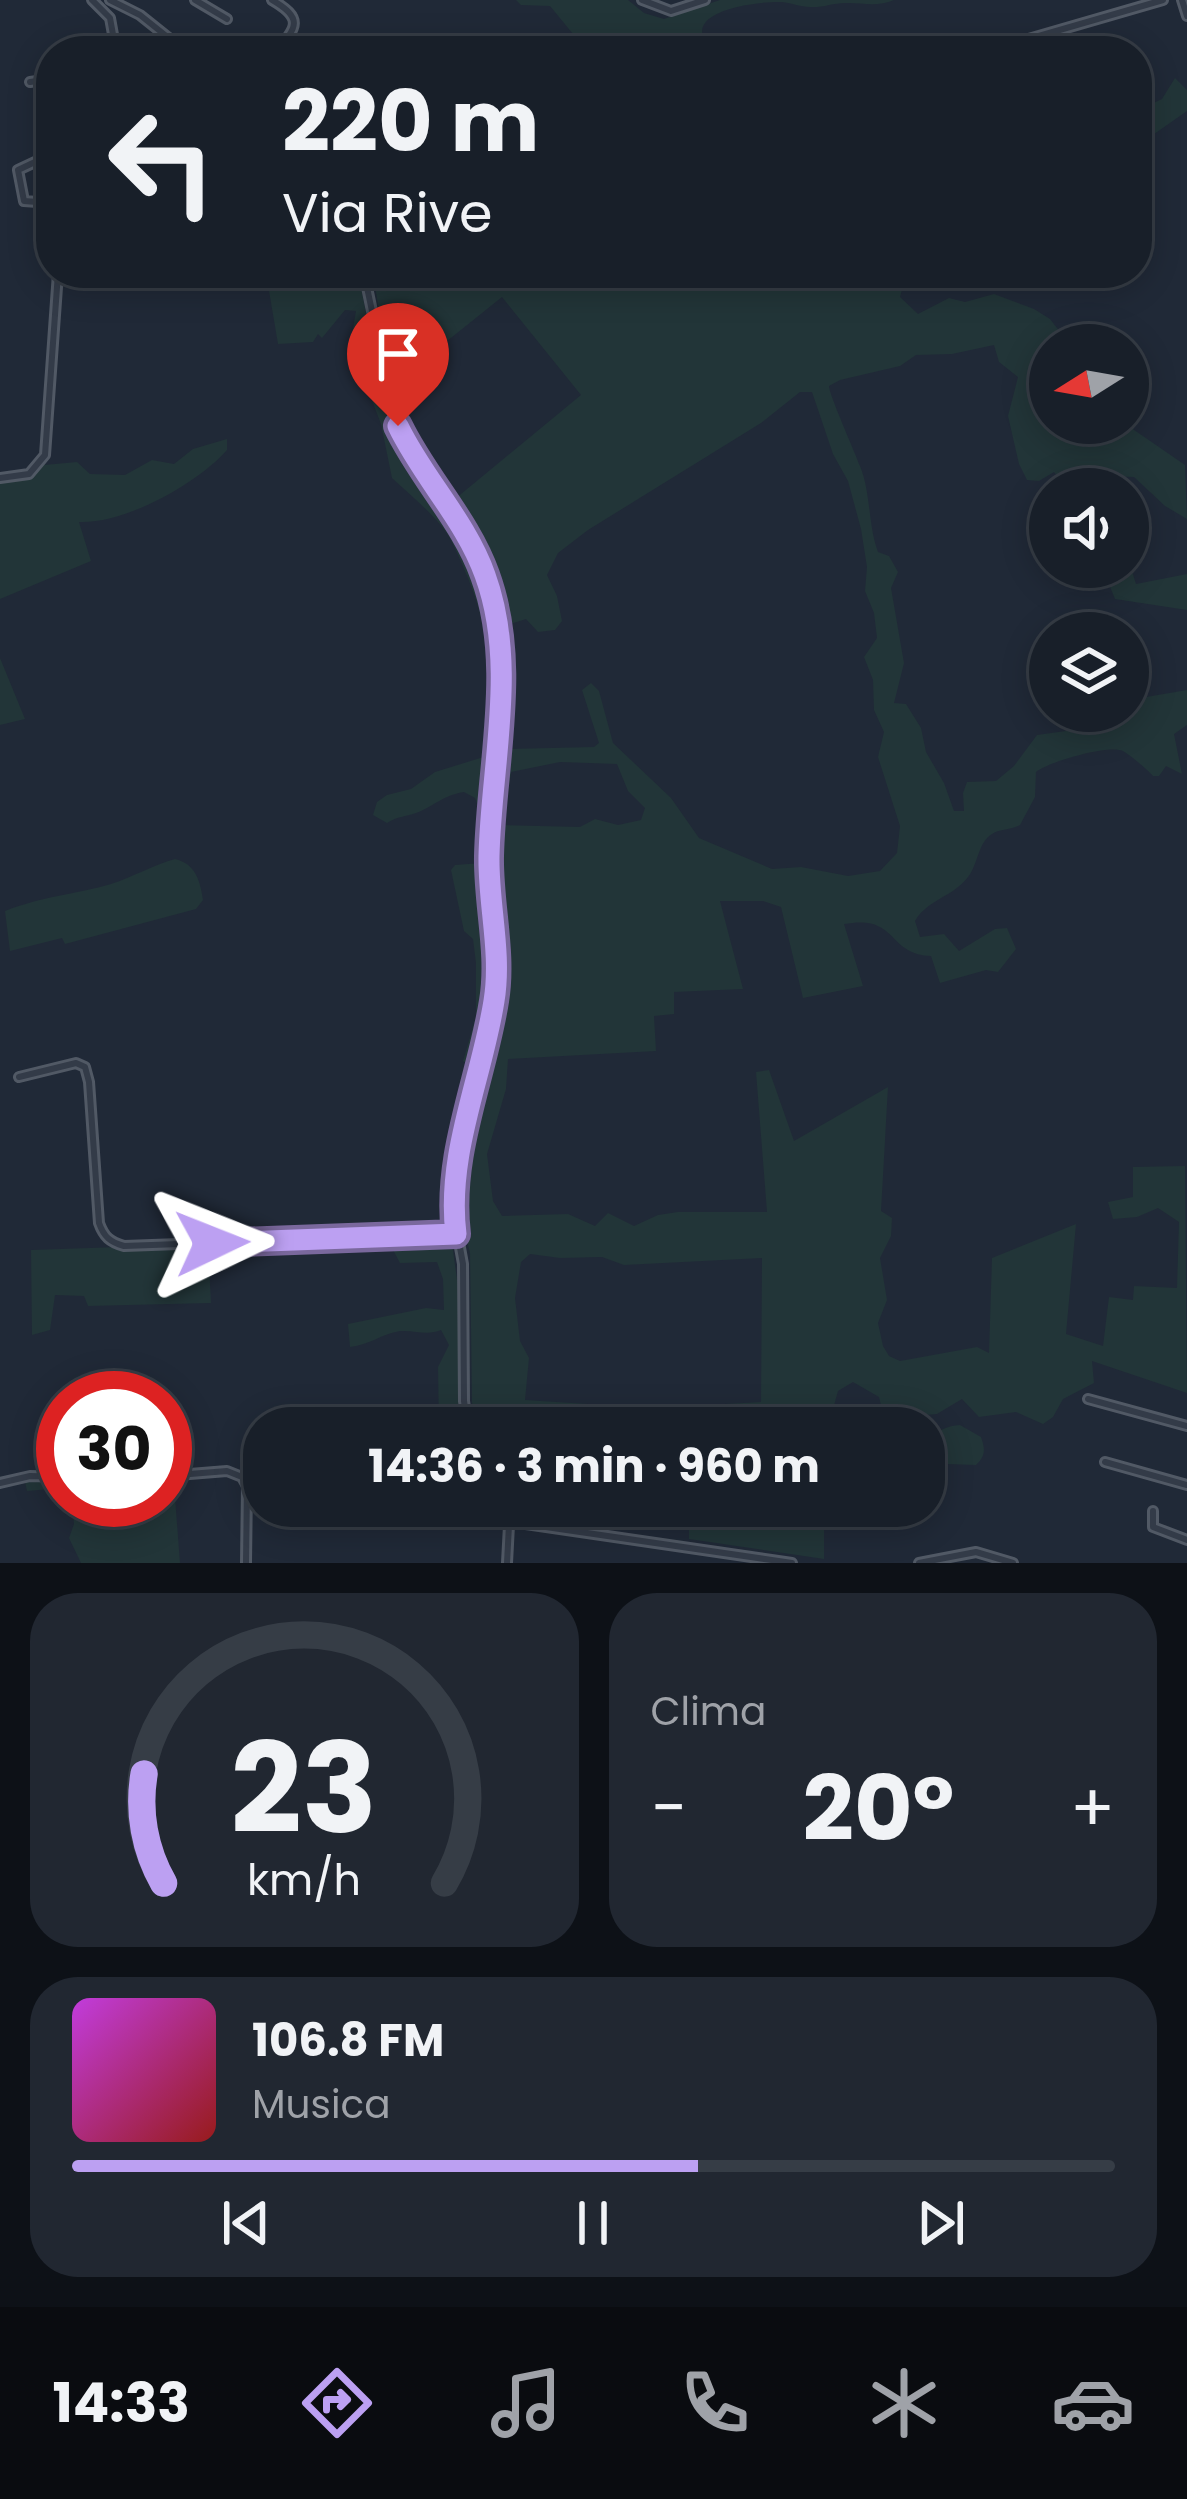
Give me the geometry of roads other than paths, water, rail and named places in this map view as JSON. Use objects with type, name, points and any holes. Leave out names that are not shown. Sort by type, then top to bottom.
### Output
[{"type":"street","points":[[92,0],[110,18],[113,36]]},
{"type":"street","points":[[110,0],[166,36]]},
{"type":"street","points":[[195,0],[227,19]]},
{"type":"street","points":[[272,0],[290,11],[295,22],[290,36]]},
{"type":"street","points":[[642,0],[671,11],[705,0]]},
{"type":"street","points":[[1039,36],[1163,0]]},
{"type":"street","points":[[1182,0],[1187,16]]},
{"type":"street","points":[[30,82],[36,81]]},
{"type":"street","points":[[35,162],[18,170],[24,201],[36,204]]},
{"type":"street","points":[[0,478],[29,474],[45,455],[57,288]]},
{"type":"street","points":[[367,288],[389,402],[400,430],[484,570],[498,628],[499,726],[489,858],[496,990],[454,1209],[464,1283],[465,1407]]},
{"type":"street","points":[[19,1077],[76,1063],[85,1067],[99,1223],[112,1242],[124,1246],[457,1235]]},
{"type":"street","points":[[1088,1399],[1187,1426]]},
{"type":"street","points":[[1106,1462],[1187,1485]]},
{"type":"street","points":[[192,1474],[227,1472],[242,1477],[247,1486],[246,1563]]},
{"type":"street","points":[[0,1483],[36,1476]]},
{"type":"street","points":[[1153,1510],[1153,1527],[1187,1540]]},
{"type":"street","points":[[508,1563],[512,1527]]},
{"type":"street","points":[[546,1527],[792,1563]]},
{"type":"street","points":[[920,1563],[976,1552],[1013,1563]]}]
